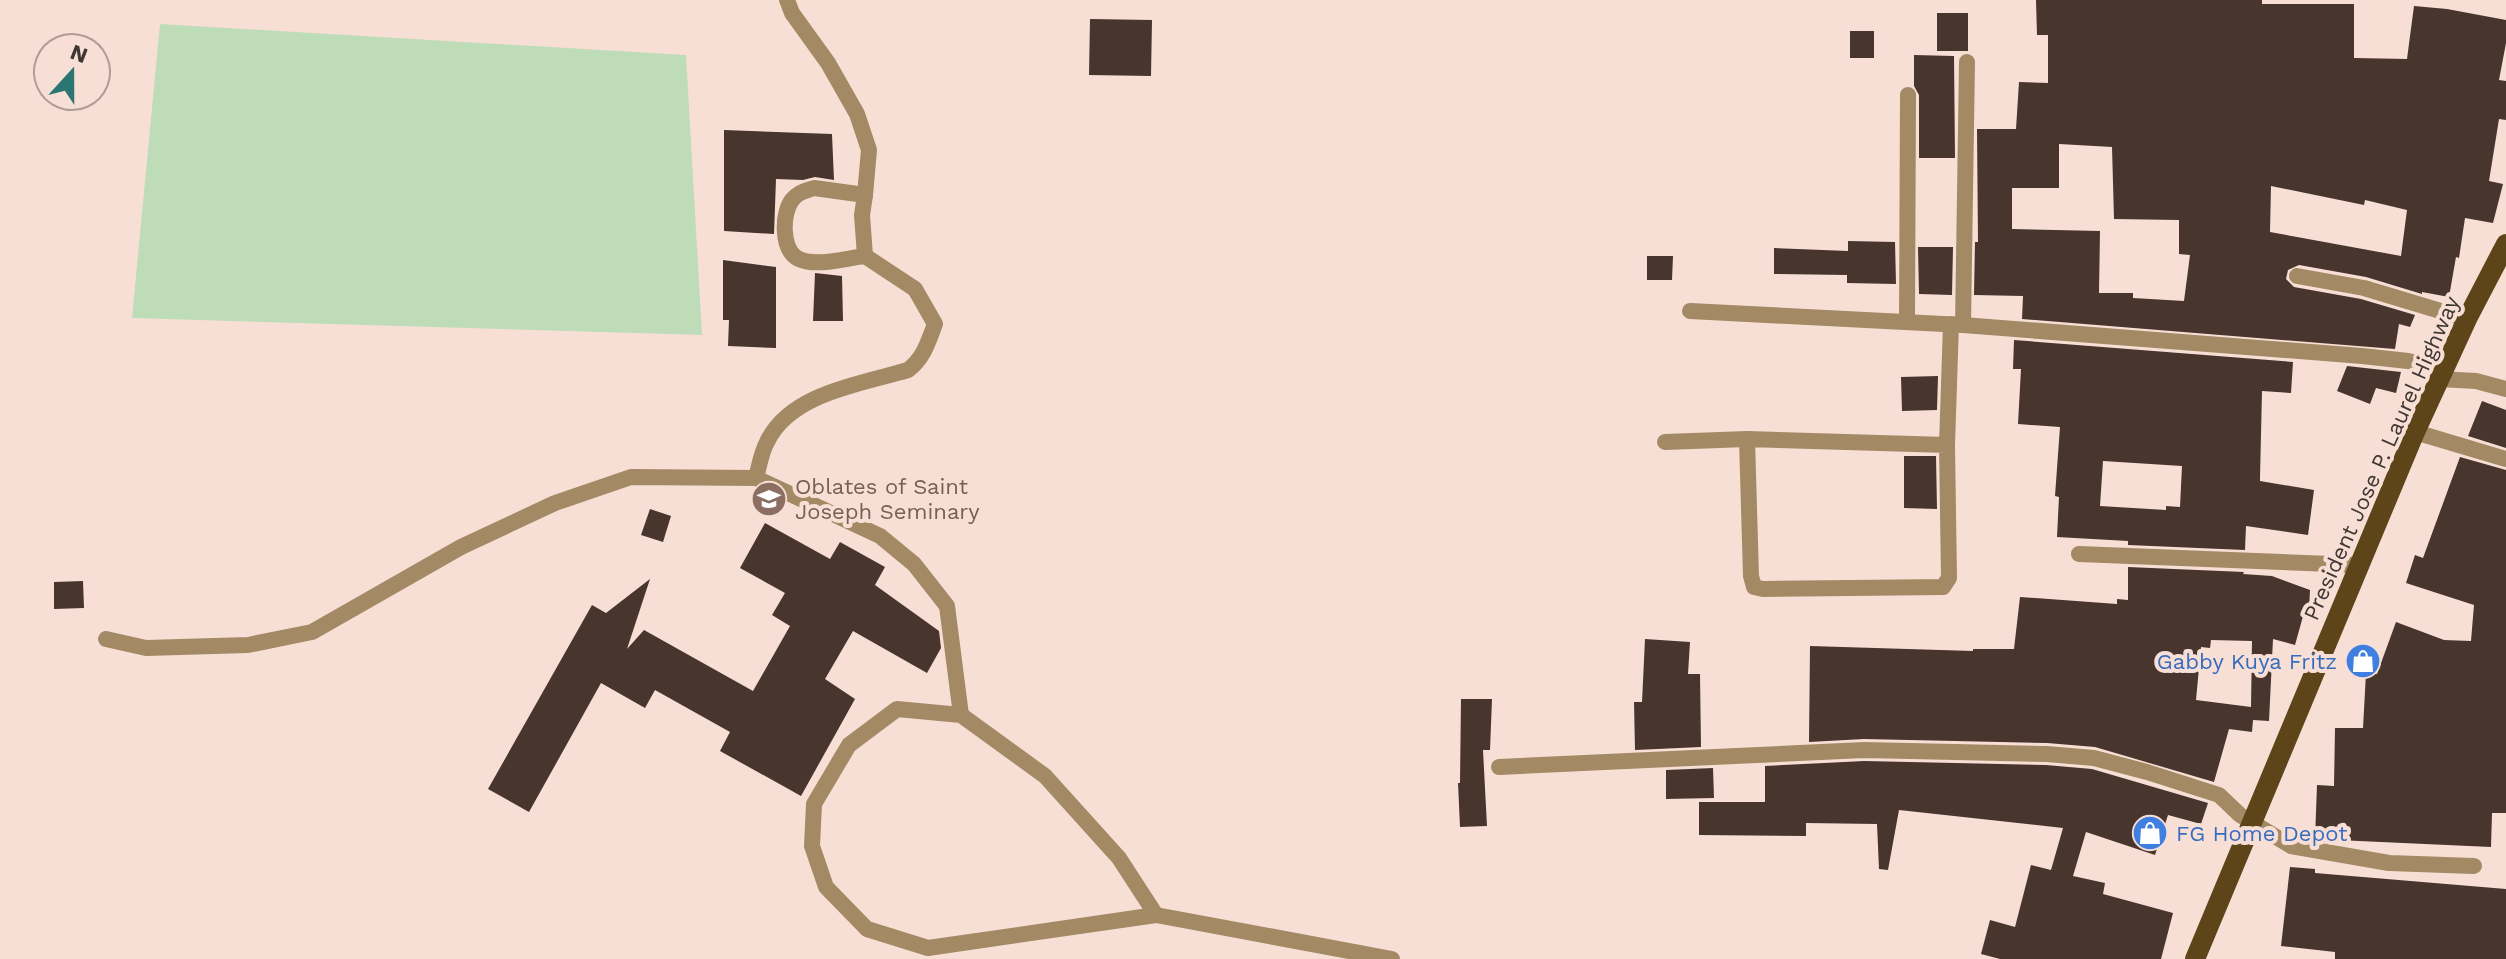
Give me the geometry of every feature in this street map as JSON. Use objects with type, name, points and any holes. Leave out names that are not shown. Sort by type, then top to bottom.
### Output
[{"type":"main road","name":"President Jose P. Laurel Highway","points":[[2195,959],[2415,432],[2467,319],[2506,244]]},
{"type":"street","points":[[787,0],[792,13],[828,63],[857,114],[869,150],[862,215],[865,256]]},
{"type":"street","points":[[1747,439],[1751,576],[1754,587],[1943,587],[1949,578],[1947,445],[1957,324],[1967,62]]},
{"type":"street","points":[[1907,322],[1908,95]]},
{"type":"street","points":[[756,478],[767,442],[778,426],[808,401],[908,370],[919,362],[925,351],[935,324],[915,289],[865,256],[814,262],[797,258],[786,243],[785,228],[791,201],[801,192],[814,188],[865,195]]},
{"type":"street","points":[[2297,276],[2364,288],[2467,319]]},
{"type":"street","points":[[1690,311],[1957,324],[2362,356],[2408,361],[2442,374],[2506,389]]},
{"type":"street","points":[[2415,432],[2506,459]]},
{"type":"street","points":[[1665,442],[1747,439],[1947,445]]},
{"type":"street","points":[[106,639],[146,648],[248,645],[312,632],[461,547],[585,492],[631,477],[756,478],[880,536],[914,564],[947,606],[961,715]]},
{"type":"street","points":[[2079,554],[2358,565]]},
{"type":"street","points":[[1156,915],[1119,858],[1045,776],[961,715],[897,709],[849,745],[814,804],[812,846],[826,887],[867,929],[928,948],[1156,915],[1392,959]]},
{"type":"street","points":[[1499,767],[1864,750],[2094,758],[2219,795],[2251,823],[2291,846],[2389,863],[2474,866]]},
{"type":"green space","points":[[160,24],[686,55],[702,335],[132,318]]},
{"type":"building","points":[[2036,0],[2262,0],[2262,4],[2354,4],[2354,58],[2407,59],[2414,6],[2506,20],[2506,43],[2499,80],[2506,81],[2506,120],[2499,119],[2489,181],[2503,184],[2493,223],[2465,218],[2449,297],[2422,294],[2366,277],[2299,265],[2288,270],[2286,279],[2294,287],[2361,299],[2415,315],[2410,327],[2399,324],[2395,349],[2022,319],[2023,296],[1974,295],[1975,242],[1978,242],[1977,129],[2016,129],[2019,82],[2048,83],[2048,35],[2037,35]],"holes":[[[2059,144],[2112,147],[2114,219],[2179,220],[2179,254],[2190,255],[2184,301],[2133,298],[2133,293],[2099,293],[2100,231],[2012,229],[2012,188],[2059,188]],[[2271,186],[2364,205],[2365,200],[2407,210],[2401,256],[2270,232]]]},
{"type":"building","points":[[1937,13],[1968,13],[1968,51],[1937,51]]},
{"type":"building","points":[[1090,19],[1152,20],[1151,76],[1089,75]]},
{"type":"building","points":[[1850,31],[1874,31],[1874,58],[1850,58]]},
{"type":"building","points":[[1914,55],[1954,56],[1955,158],[1919,158],[1919,95],[1914,86]]},
{"type":"building","points":[[724,130],[832,134],[834,180],[815,177],[776,179],[774,234],[724,231]]},
{"type":"building","points":[[1848,241],[1895,242],[1896,284],[1847,283],[1847,275],[1774,274],[1774,248],[1848,251]]},
{"type":"building","points":[[1918,247],[1953,247],[1952,295],[1919,294]]},
{"type":"building","points":[[1647,256],[1673,256],[1672,280],[1647,280]]},
{"type":"building","points":[[723,260],[776,267],[776,348],[728,346],[729,320],[723,320]]},
{"type":"building","points":[[815,273],[842,276],[843,321],[813,321]]},
{"type":"building","points":[[2014,340],[2293,362],[2291,393],[2262,391],[2260,481],[2314,490],[2308,535],[2246,526],[2245,550],[2128,545],[2128,541],[2057,537],[2059,497],[2055,496],[2060,427],[2018,424],[2021,369],[2013,369]],"holes":[[[2103,461],[2182,466],[2180,507],[2166,506],[2166,510],[2100,506]]]},
{"type":"building","points":[[2347,366],[2401,372],[2396,393],[2376,388],[2370,404],[2337,391]]},
{"type":"building","points":[[1938,376],[1937,410],[1902,411],[1901,377]]},
{"type":"building","points":[[2482,401],[2506,410],[2506,448],[2468,436]]},
{"type":"building","points":[[1904,456],[1936,456],[1937,509],[1904,508]]},
{"type":"building","points":[[2460,457],[2506,470],[2506,813],[2492,813],[2491,847],[2315,839],[2317,785],[2334,786],[2335,728],[2363,728],[2366,673],[2377,674],[2396,622],[2444,640],[2471,641],[2474,605],[2406,583],[2415,555],[2423,558]]},
{"type":"building","points":[[650,509],[671,516],[663,542],[641,535]]},
{"type":"building","points":[[765,523],[830,559],[840,542],[885,567],[875,585],[939,631],[941,648],[927,673],[853,631],[825,679],[855,699],[801,796],[720,751],[730,732],[655,690],[645,708],[601,683],[529,812],[488,789],[592,605],[606,613],[650,579],[627,649],[644,630],[753,691],[790,626],[772,615],[785,593],[740,568]]},
{"type":"building","points":[[2128,567],[2244,572],[2272,576],[2310,590],[2309,609],[2305,609],[2295,645],[2273,639],[2269,721],[2253,720],[2252,732],[2229,729],[2214,782],[2095,747],[1864,739],[1809,742],[1810,646],[1973,651],[2014,649],[2020,597],[2117,604],[2117,599],[2128,600]],"holes":[[[2211,640],[2252,641],[2251,707],[2196,700],[2201,647],[2210,648]]]},
{"type":"building","points":[[83,581],[84,608],[54,609],[54,582]]},
{"type":"building","points":[[1645,639],[1690,642],[1688,674],[1700,674],[1701,747],[1635,750],[1634,702],[1642,702]]},
{"type":"building","points":[[1461,699],[1492,699],[1490,750],[1483,750],[1487,826],[1460,827]]},
{"type":"building","points":[[1864,761],[2092,769],[2208,803],[2201,824],[2168,815],[2155,855],[2086,832],[2073,876],[2105,883],[2103,894],[2173,913],[2161,959],[2000,959],[1981,954],[1990,920],[2015,927],[2031,865],[2051,870],[2063,828],[1899,810],[1888,870],[1879,869],[1877,824],[1806,823],[1806,836],[1699,835],[1699,802],[1765,802],[1765,766]]},
{"type":"building","points":[[1713,768],[1714,798],[1666,799],[1666,770]]},
{"type":"building","points":[[2290,867],[2315,869],[2315,873],[2506,889],[2506,959],[2335,959],[2335,952],[2281,946]]},
{"type":"place","name":"Oblates of Saint Joseph Seminary","points":[[769,499]]},
{"type":"place","name":"Gabby Kuya Fritz","points":[[2363,661]]},
{"type":"place","name":"FG Home Depot","points":[[2150,833]]}]
